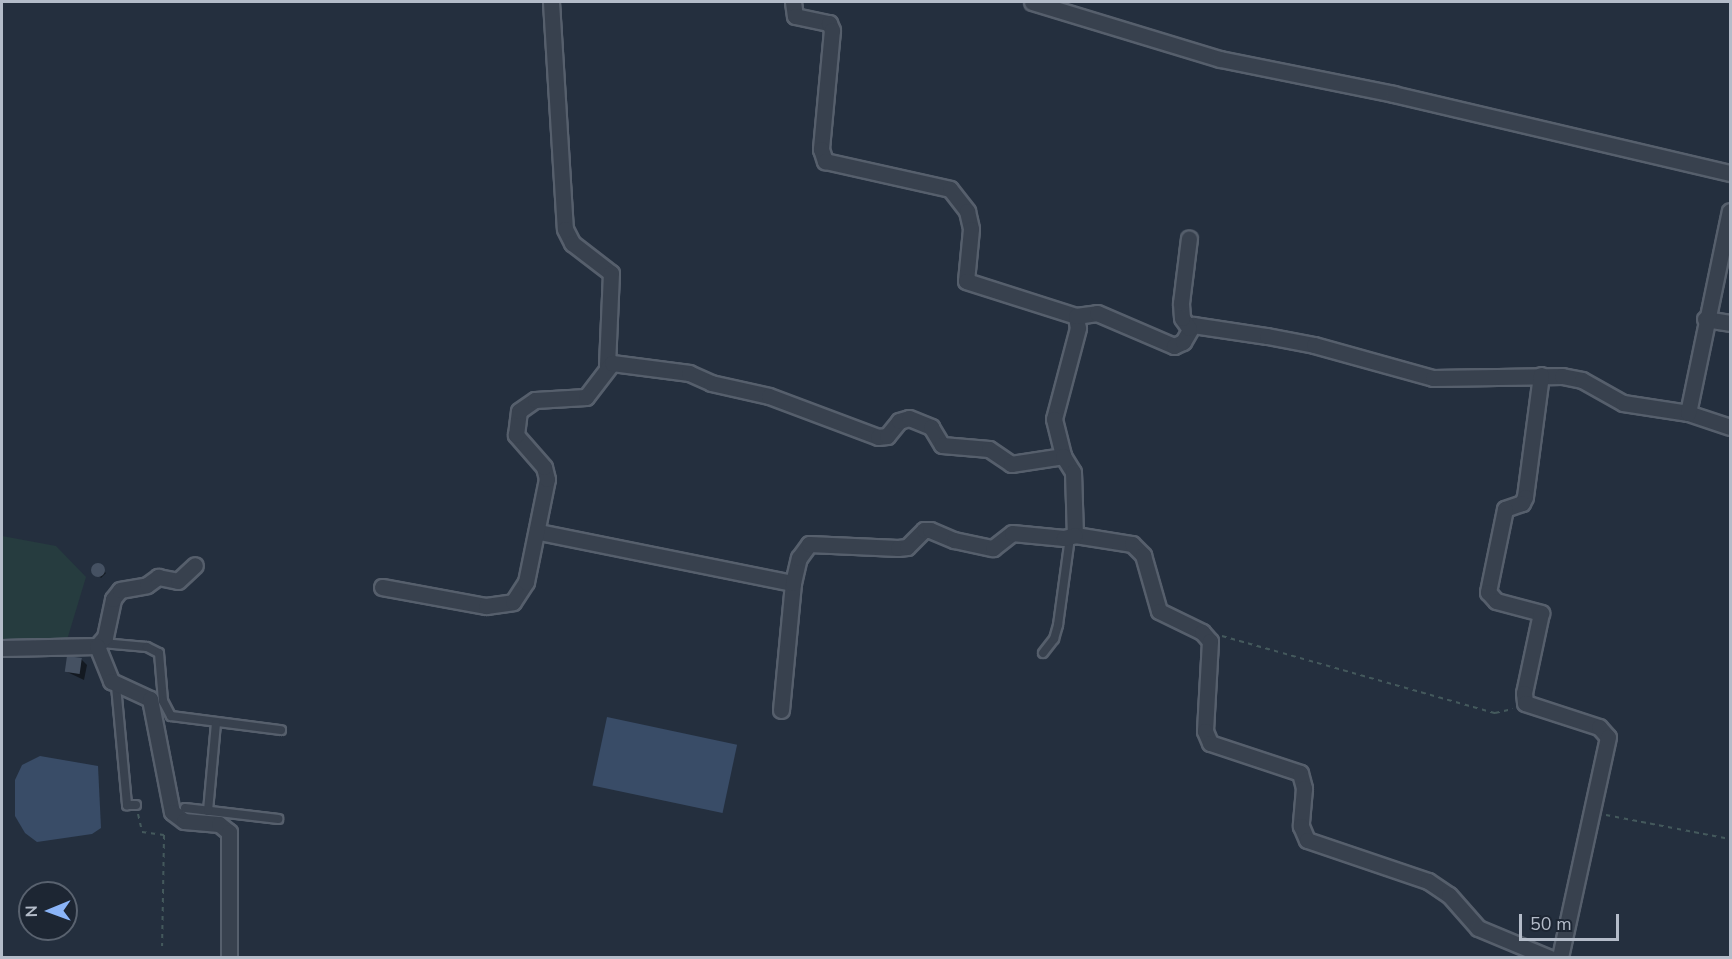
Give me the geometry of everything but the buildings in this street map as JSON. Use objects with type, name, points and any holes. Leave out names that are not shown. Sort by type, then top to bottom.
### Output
[{"type":"street","points":[[382,587],[505,606],[521,594],[539,532],[547,479],[544,467],[516,435],[519,411],[534,400],[586,397],[595,390],[607,366],[611,273],[572,243],[565,229],[551,2]]},
{"type":"street","points":[[793,2],[795,16],[828,22],[832,30],[821,148],[825,161],[951,189],[967,212],[971,229],[966,281],[1076,316],[1097,313],[1174,346],[1183,342],[1189,328]]},
{"type":"street","points":[[1032,2],[1220,59],[1393,94],[1731,173]]},
{"type":"street","points":[[1688,413],[1706,319],[1731,212]]},
{"type":"street","points":[[1189,238],[1181,303],[1182,318],[1189,328]]},
{"type":"street","points":[[1073,536],[1073,472],[1063,456],[1054,419],[1078,328],[1076,316]]},
{"type":"street","points":[[1706,319],[1731,323]]},
{"type":"street","points":[[1189,328],[1200,325],[1314,345],[1433,378],[1541,375],[1582,380],[1623,403],[1688,413],[1731,427]]},
{"type":"street","points":[[607,366],[618,363],[689,373],[711,383],[770,396],[878,437],[887,436],[902,418],[918,420],[936,431],[942,445],[989,449],[1011,464],[1063,456]]},
{"type":"street","points":[[1541,375],[1525,497],[1522,503],[1505,509],[1488,592],[1496,601],[1541,613],[1524,693],[1525,703],[1607,732],[1560,957]]},
{"type":"street","points":[[780,710],[793,583],[799,558],[809,544],[907,547],[924,530],[987,548],[993,548],[1012,533],[1073,536],[1132,544],[1143,555],[1159,611],[1207,635],[1212,648],[1206,737],[1218,749],[1300,773],[1304,788],[1301,826],[1307,840],[1428,881],[1449,895],[1478,928],[1550,957]]},
{"type":"street","points":[[539,532],[793,583]]},
{"type":"street","points":[[195,564],[178,581],[158,577],[147,585],[120,590],[113,599],[100,645],[111,681],[116,686],[150,699],[177,818],[219,824],[229,832],[229,957]]},
{"type":"street","points":[[2,648],[100,645]]},
{"type":"lane","points":[[1043,653],[1054,639],[1058,625],[1073,536]]},
{"type":"lane","points":[[100,645],[154,649],[162,660],[165,709],[180,719],[281,730]]},
{"type":"lane","points":[[116,686],[128,805],[136,805]]},
{"type":"lane","points":[[208,811],[216,723]]},
{"type":"lane","points":[[185,808],[278,819]]},
{"type":"path","points":[[1207,635],[1235,639],[1495,713],[1525,703]]},
{"type":"path","points":[[136,805],[142,832],[165,835],[162,946]]},
{"type":"path","points":[[1591,812],[1731,840]]},
{"type":"green space","points":[[2,536],[56,546],[86,577],[67,640],[2,642]]},
{"type":"water","points":[[607,717],[737,745],[723,813],[592,785]]},
{"type":"water","points":[[40,756],[98,766],[101,828],[92,834],[37,842],[25,833],[15,816],[15,780],[22,765]]}]
